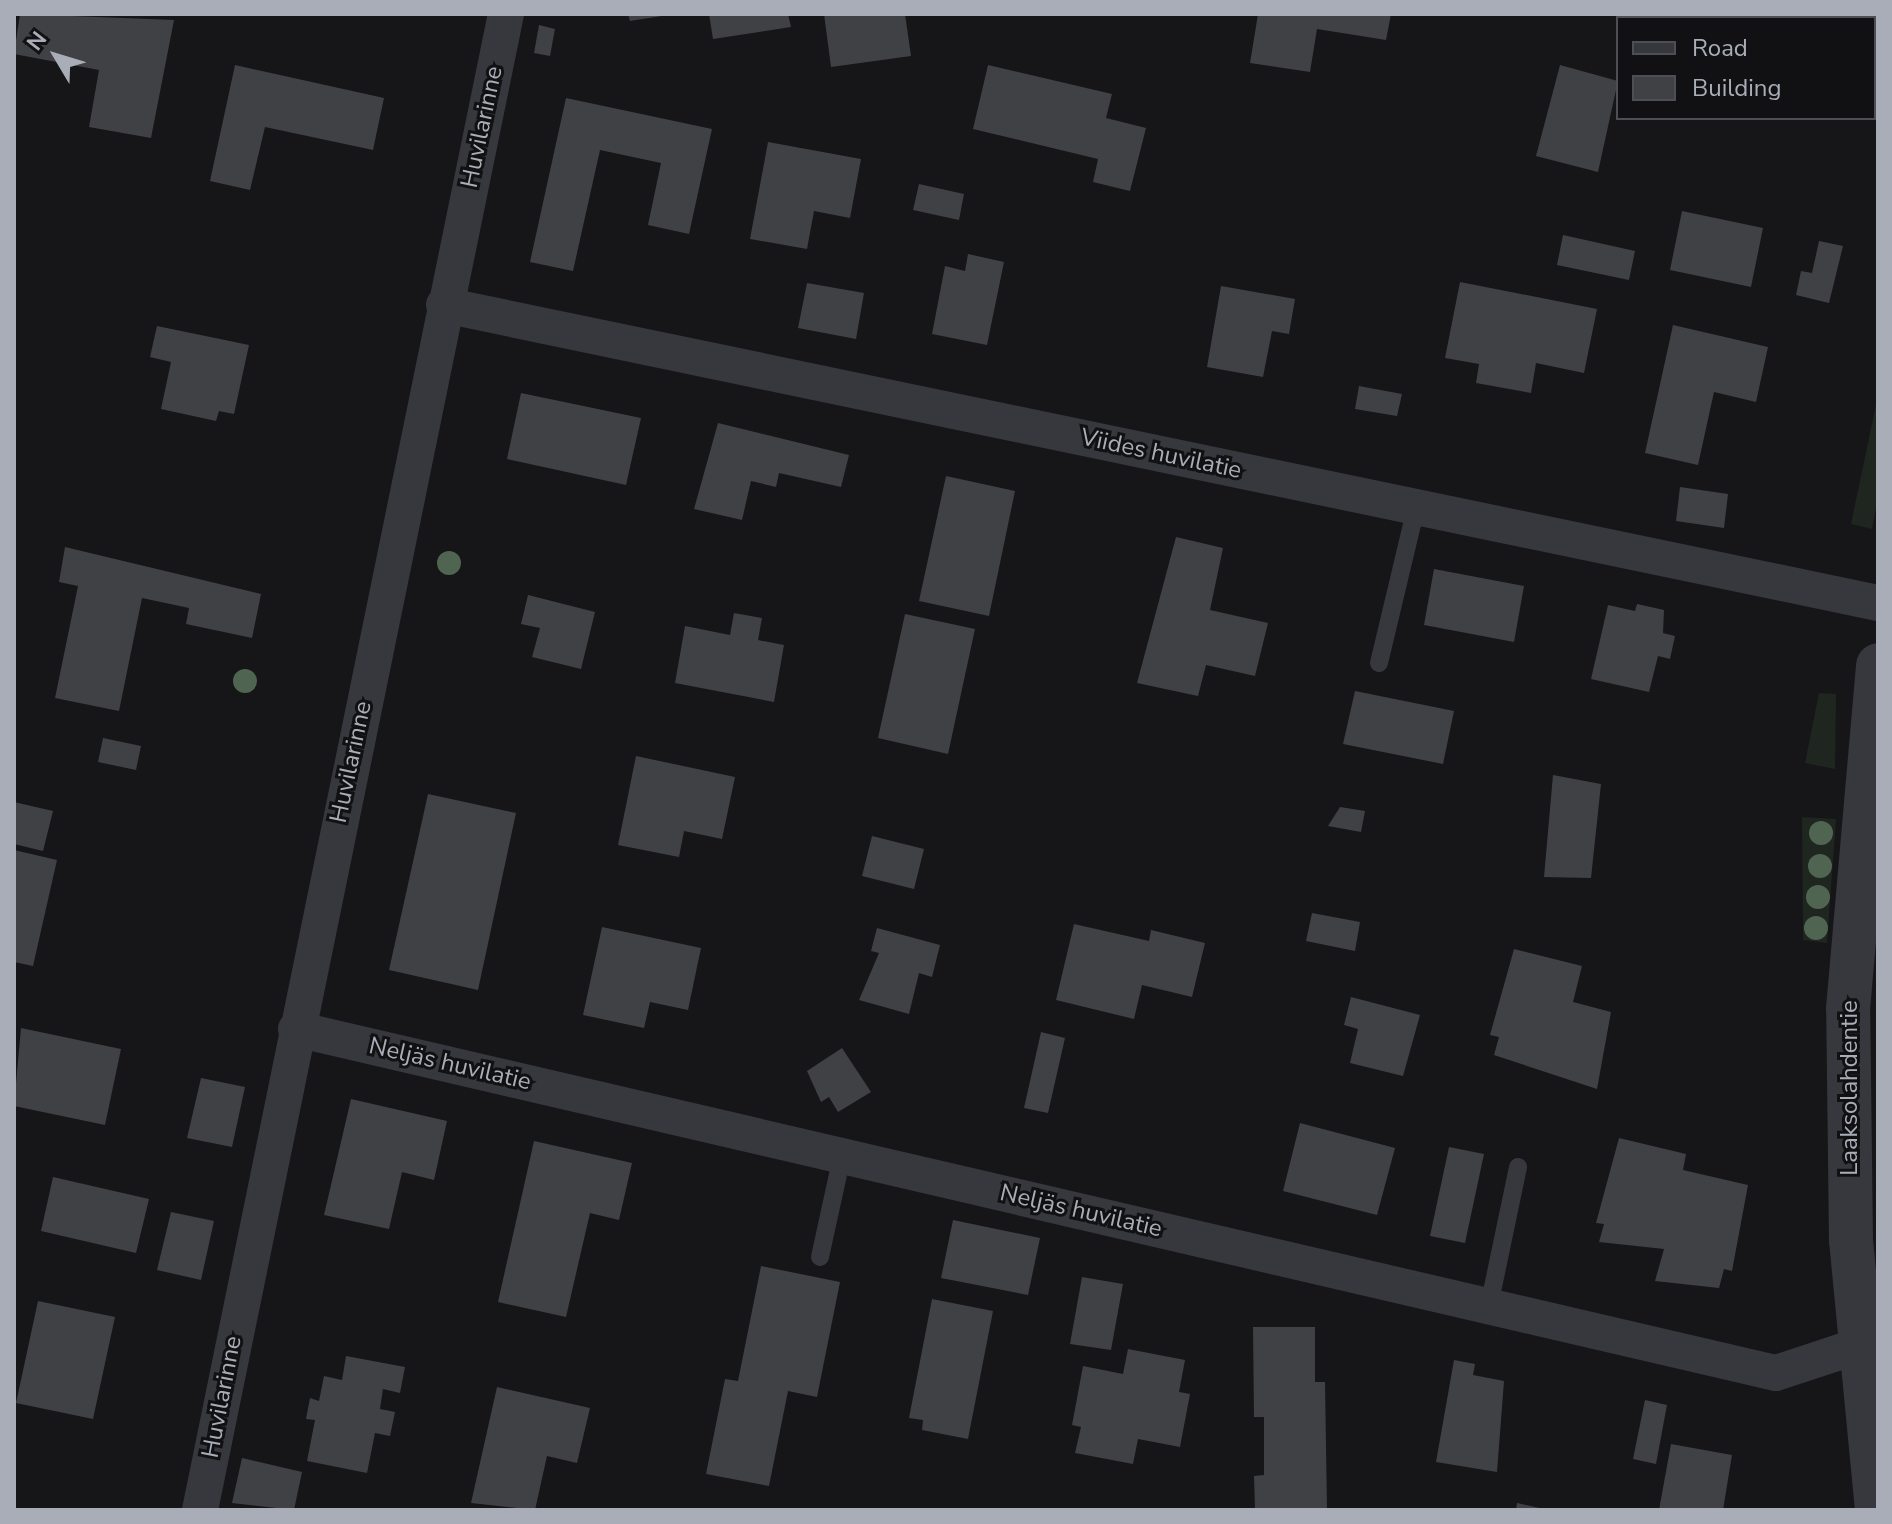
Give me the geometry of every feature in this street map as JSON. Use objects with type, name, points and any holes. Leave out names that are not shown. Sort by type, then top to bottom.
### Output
[{"type":"street","name":"Huvilarinne","points":[[200,1510],[444,305],[506,14]]},
{"type":"street","name":"Viides huvilatie","points":[[444,305],[1878,603]]},
{"type":"street","name":"Laaksolahdentie","points":[[1877,1510],[1871,1342],[1851,1240],[1848,1009],[1878,665]]},
{"type":"street","name":"Neljäs huvilatie","points":[[296,1029],[1776,1373],[1871,1342]]},
{"type":"lane","points":[[1379,663],[1416,508]]},
{"type":"lane","points":[[820,1257],[842,1156]]},
{"type":"lane","points":[[1489,1306],[1518,1167]]},
{"type":"shaded area","points":[[1878,395],[1878,497],[1872,529],[1851,524]]},
{"type":"shaded area","points":[[1819,693],[1836,694],[1835,769],[1805,763]]},
{"type":"shaded area","points":[[1802,817],[1836,819],[1827,943],[1803,940]]},
{"type":"building","points":[[20,14],[174,20],[151,138],[89,127],[99,70],[14,54]]},
{"type":"building","points":[[628,14],[662,14],[662,16],[630,21]]},
{"type":"building","points":[[709,14],[788,14],[791,27],[713,39]]},
{"type":"building","points":[[824,14],[905,14],[911,56],[831,67]]},
{"type":"building","points":[[1258,14],[1391,14],[1386,40],[1317,29],[1310,72],[1250,63]]},
{"type":"building","points":[[1630,14],[1689,14],[1659,16]]},
{"type":"building","points":[[539,25],[555,29],[550,56],[534,53]]},
{"type":"building","points":[[235,65],[384,98],[373,150],[265,127],[250,190],[210,181]]},
{"type":"building","points":[[988,65],[1112,94],[1106,118],[1146,128],[1130,191],[1093,182],[1098,159],[973,129]]},
{"type":"building","points":[[1560,65],[1616,80],[1598,172],[1536,156]]},
{"type":"building","points":[[566,98],[712,129],[689,234],[648,225],[661,163],[600,150],[573,271],[530,262]]},
{"type":"building","points":[[768,142],[861,159],[850,218],[814,211],[807,249],[750,239]]},
{"type":"building","points":[[919,184],[964,194],[959,220],[913,210]]},
{"type":"building","points":[[1682,211],[1763,228],[1751,287],[1670,270]]},
{"type":"building","points":[[1563,235],[1635,251],[1629,280],[1557,265]]},
{"type":"building","points":[[1819,241],[1843,246],[1829,303],[1796,295],[1801,271],[1812,273]]},
{"type":"building","points":[[968,254],[1004,262],[987,345],[932,334],[945,266],[965,271]]},
{"type":"building","points":[[1460,282],[1597,309],[1584,373],[1536,363],[1531,393],[1476,383],[1479,364],[1445,358]]},
{"type":"building","points":[[807,283],[864,293],[856,339],[798,328]]},
{"type":"building","points":[[1221,286],[1295,299],[1289,334],[1272,331],[1263,377],[1207,367]]},
{"type":"building","points":[[1673,325],[1768,347],[1756,402],[1714,392],[1698,465],[1645,453]]},
{"type":"building","points":[[157,326],[249,345],[234,414],[219,411],[216,421],[161,409],[171,362],[150,357]]},
{"type":"building","points":[[1359,386],[1402,394],[1397,416],[1355,409]]},
{"type":"building","points":[[521,393],[641,418],[626,485],[507,459]]},
{"type":"building","points":[[718,423],[849,455],[841,487],[779,473],[776,487],[751,481],[742,520],[694,509]]},
{"type":"building","points":[[946,476],[1015,491],[989,616],[919,601]]},
{"type":"building","points":[[1680,487],[1728,494],[1724,528],[1676,521]]},
{"type":"building","points":[[1176,537],[1223,548],[1210,610],[1268,623],[1255,676],[1206,665],[1198,696],[1137,683]]},
{"type":"building","points":[[65,547],[261,594],[252,638],[186,624],[189,608],[142,598],[119,711],[55,698],[78,586],[59,582]]},
{"type":"building","points":[[1434,569],[1524,586],[1514,642],[1424,625]]},
{"type":"building","points":[[528,595],[595,612],[581,669],[532,657],[540,628],[521,624]]},
{"type":"building","points":[[1637,604],[1664,610],[1663,633],[1675,636],[1670,659],[1658,656],[1649,692],[1591,679],[1608,605],[1635,611]]},
{"type":"building","points":[[734,613],[762,618],[758,640],[784,645],[774,702],[675,683],[685,626],[730,635]]},
{"type":"building","points":[[905,614],[975,629],[948,754],[878,738]]},
{"type":"building","points":[[1355,691],[1454,711],[1443,764],[1343,744]]},
{"type":"building","points":[[103,738],[141,746],[136,770],[98,762]]},
{"type":"building","points":[[636,756],[735,777],[722,839],[684,831],[679,857],[618,845]]},
{"type":"building","points":[[1553,775],[1601,784],[1591,878],[1544,877]]},
{"type":"building","points":[[428,794],[516,813],[478,990],[389,970]]},
{"type":"building","points":[[14,802],[53,811],[43,851],[14,844]]},
{"type":"building","points":[[1340,807],[1365,811],[1361,832],[1328,826]]},
{"type":"building","points":[[872,836],[924,849],[914,889],[862,876]]},
{"type":"building","points":[[14,850],[57,860],[33,966],[14,962]]},
{"type":"building","points":[[1312,913],[1360,922],[1355,951],[1306,941]]},
{"type":"building","points":[[1074,924],[1149,941],[1151,930],[1205,943],[1192,997],[1142,985],[1134,1019],[1056,1000]]},
{"type":"building","points":[[602,927],[701,948],[688,1010],[650,1002],[644,1028],[583,1015]]},
{"type":"building","points":[[877,928],[940,945],[932,977],[919,973],[909,1014],[859,1000],[879,953],[871,951]]},
{"type":"building","points":[[1514,949],[1582,966],[1573,1002],[1611,1012],[1597,1089],[1494,1055],[1499,1037],[1490,1035]]},
{"type":"building","points":[[1351,997],[1420,1015],[1403,1076],[1350,1063],[1358,1029],[1344,1025]]},
{"type":"building","points":[[21,1028],[121,1049],[105,1125],[14,1106]]},
{"type":"building","points":[[1041,1032],[1065,1038],[1048,1113],[1024,1108]]},
{"type":"building","points":[[842,1048],[871,1092],[838,1112],[829,1097],[821,1102],[807,1071]]},
{"type":"building","points":[[201,1078],[245,1087],[232,1147],[187,1138]]},
{"type":"building","points":[[351,1099],[447,1121],[434,1180],[402,1172],[389,1229],[324,1215]]},
{"type":"building","points":[[1300,1123],[1395,1148],[1377,1215],[1283,1191]]},
{"type":"building","points":[[1619,1138],[1686,1154],[1683,1170],[1748,1185],[1732,1271],[1724,1269],[1719,1288],[1655,1281],[1664,1249],[1599,1242],[1604,1224],[1596,1223]]},
{"type":"building","points":[[534,1141],[632,1163],[619,1220],[590,1213],[566,1317],[498,1302]]},
{"type":"building","points":[[1449,1147],[1484,1154],[1465,1243],[1430,1236]]},
{"type":"building","points":[[53,1177],[149,1199],[136,1253],[41,1231]]},
{"type":"building","points":[[171,1212],[214,1221],[201,1280],[157,1270]]},
{"type":"building","points":[[953,1220],[1040,1238],[1028,1295],[941,1278]]},
{"type":"building","points":[[761,1266],[840,1282],[817,1397],[788,1391],[769,1486],[706,1474],[725,1379],[738,1381]]},
{"type":"building","points":[[1082,1277],[1123,1284],[1111,1350],[1070,1344]]},
{"type":"building","points":[[932,1299],[993,1311],[968,1439],[922,1430],[923,1420],[909,1418]]},
{"type":"building","points":[[38,1301],[115,1317],[93,1419],[16,1403]]},
{"type":"building","points":[[1253,1327],[1315,1327],[1315,1382],[1325,1382],[1327,1510],[1255,1510],[1254,1476],[1264,1475],[1264,1417],[1254,1417]]},
{"type":"building","points":[[1128,1349],[1185,1360],[1179,1392],[1190,1394],[1180,1447],[1138,1439],[1133,1464],[1075,1453],[1081,1427],[1072,1425],[1083,1366],[1123,1374]]},
{"type":"building","points":[[346,1356],[405,1367],[400,1393],[383,1389],[380,1409],[395,1412],[390,1436],[375,1433],[367,1473],[307,1461],[315,1420],[306,1419],[310,1398],[319,1401],[324,1376],[342,1380]]},
{"type":"building","points":[[1454,1360],[1475,1364],[1473,1375],[1504,1381],[1497,1472],[1436,1462]]},
{"type":"building","points":[[497,1387],[590,1408],[577,1463],[547,1456],[535,1510],[471,1503]]},
{"type":"building","points":[[1645,1400],[1667,1405],[1656,1464],[1633,1459]]},
{"type":"building","points":[[1671,1444],[1732,1455],[1723,1510],[1659,1510]]},
{"type":"building","points":[[242,1458],[302,1472],[294,1510],[232,1503]]},
{"type":"building","points":[[1517,1503],[1544,1509],[1544,1510],[1516,1510]]}]
